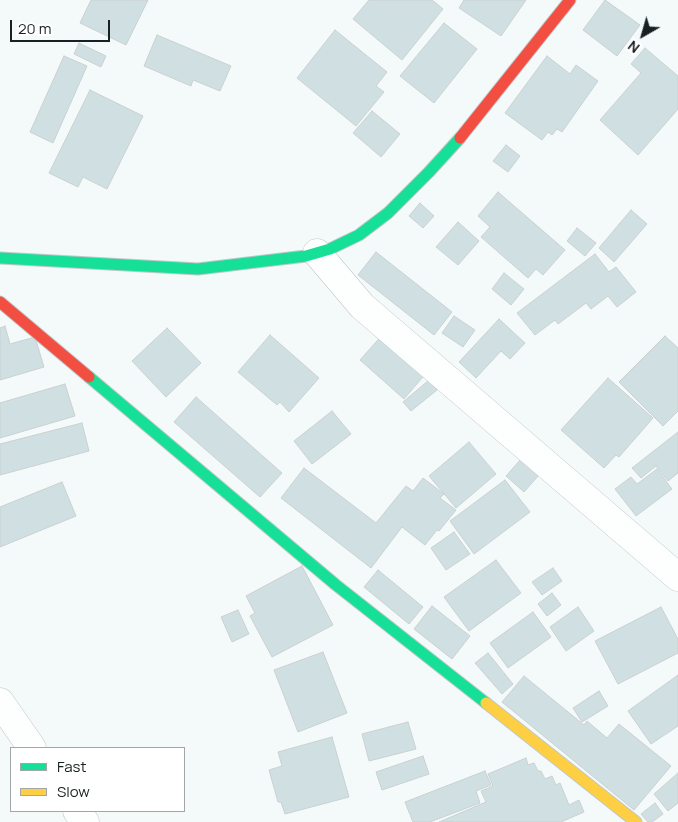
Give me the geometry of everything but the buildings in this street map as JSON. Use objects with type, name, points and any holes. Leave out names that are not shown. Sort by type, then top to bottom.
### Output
[{"type":"street","points":[[0,258],[198,269],[317,253],[330,249],[359,235],[388,213],[429,172],[470,125],[570,0]]},
{"type":"street","points":[[317,253],[362,306],[678,577]]},
{"type":"street","points":[[0,302],[336,585],[636,822]]},
{"type":"street","points":[[0,702],[31,747]]},
{"type":"traffic: fast","points":[[0,258],[198,269],[306,256],[330,249],[359,235],[388,213],[460,138]]},
{"type":"traffic: fast","points":[[89,377],[336,585],[486,703]]},
{"type":"traffic: slow","points":[[486,703],[636,822]]},
{"type":"traffic: jam","points":[[460,138],[570,0]]},
{"type":"traffic: jam","points":[[0,302],[89,377]]}]
